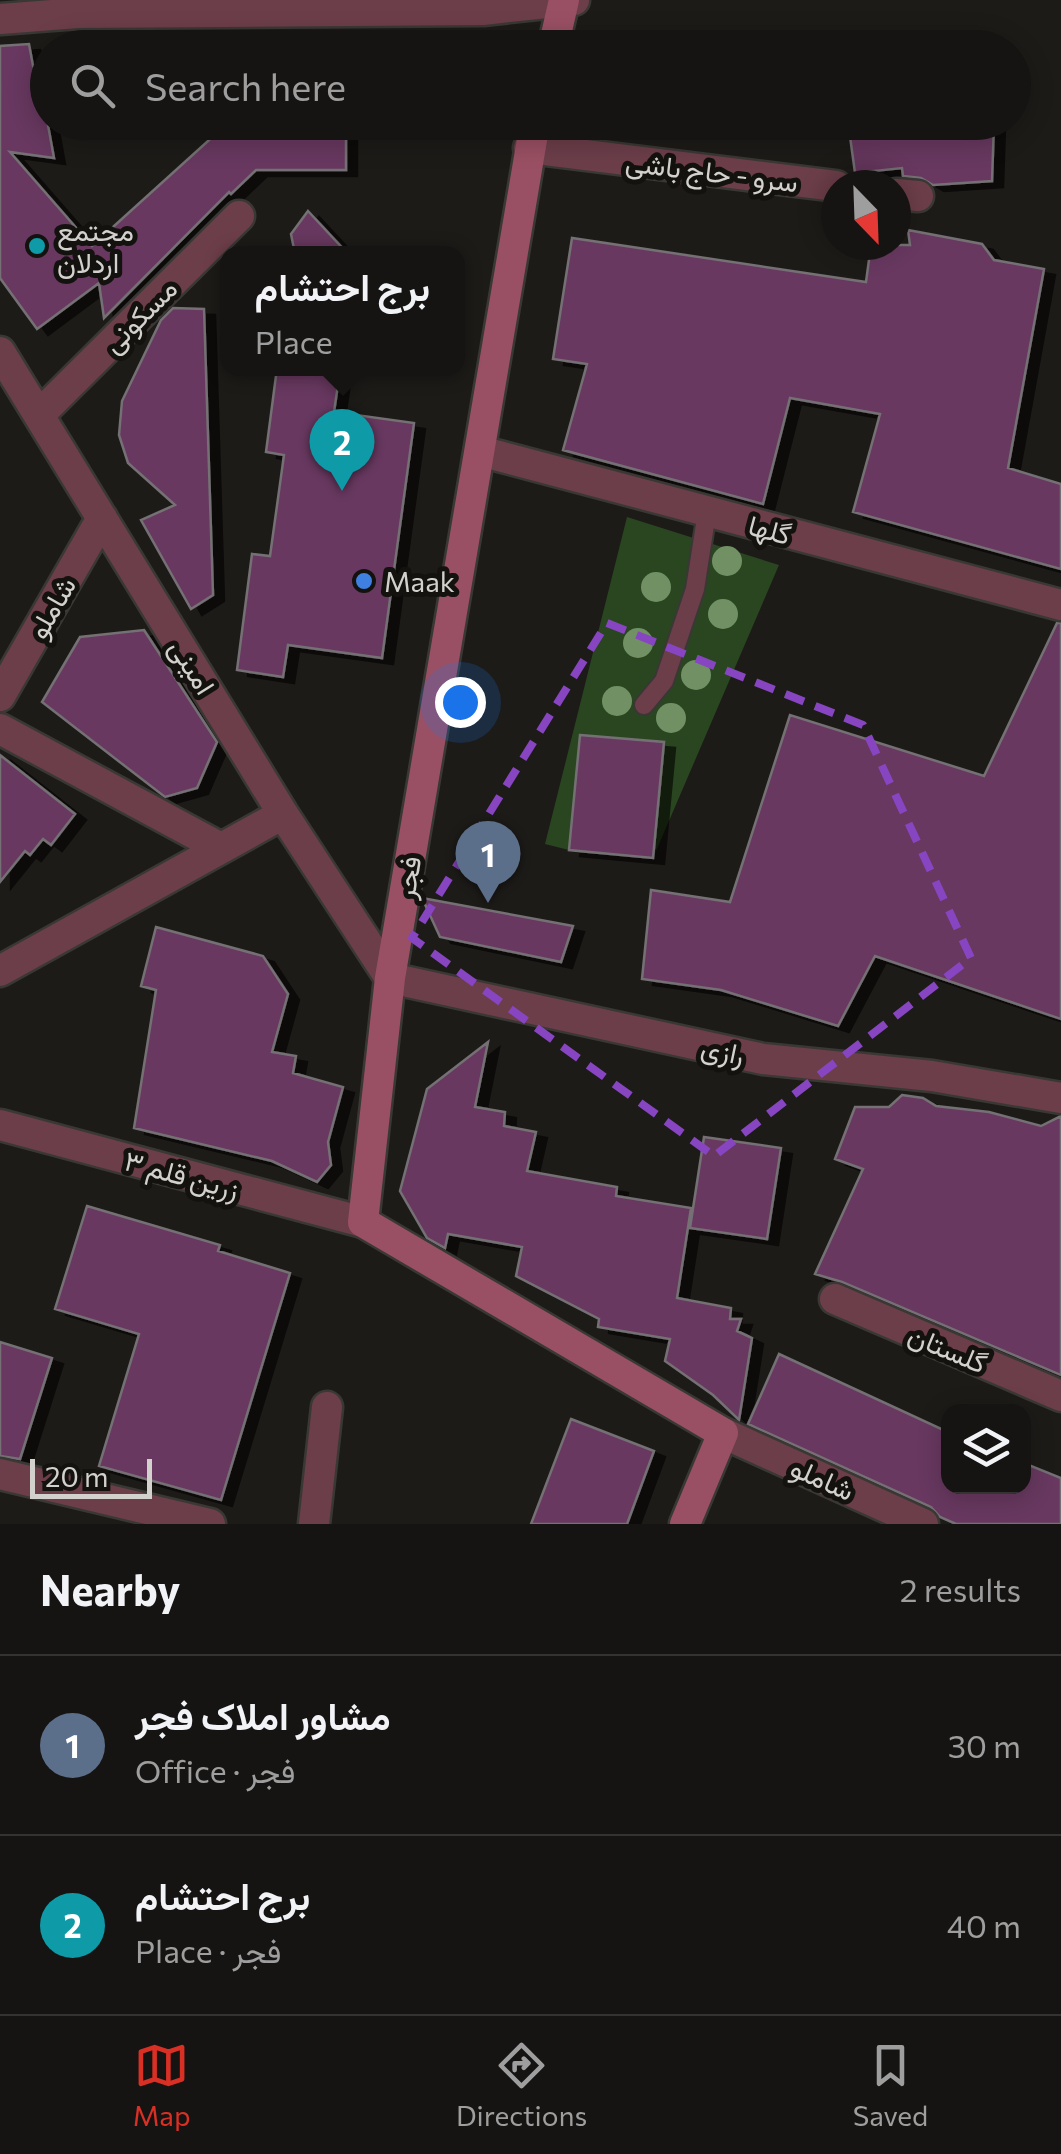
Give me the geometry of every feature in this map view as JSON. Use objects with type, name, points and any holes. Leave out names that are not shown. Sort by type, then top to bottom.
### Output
[{"type":"street","points":[[0,19],[86,7],[483,10],[568,0],[559,30]]},
{"type":"street","name":"فجر","points":[[364,1222],[390,978],[531,140]]},
{"type":"street","name":"سرو - حاج باشی","points":[[556,140],[821,184]]},
{"type":"street","name":"مسکونی","points":[[40,414],[239,216]]},
{"type":"street","name":"امینی","points":[[0,352],[284,814],[390,978]]},
{"type":"street","name":"گلها","points":[[480,452],[1061,605]]},
{"type":"street","name":"شاملو","points":[[0,696],[102,518]]},
{"type":"street","points":[[0,730],[218,848]]},
{"type":"street","points":[[0,971],[284,814]]},
{"type":"street","name":"رازی","points":[[390,978],[764,1058],[932,1076],[1061,1098]]},
{"type":"street","name":"زرین قلم ۳","points":[[0,1125],[364,1222]]},
{"type":"street","points":[[364,1222],[723,1433],[685,1524]]},
{"type":"street","name":"گلستان","points":[[835,1299],[1061,1396]]},
{"type":"street","points":[[314,1524],[327,1407]]},
{"type":"street","name":"شاملو","points":[[723,1433],[923,1524]]},
{"type":"street","points":[[0,1474],[210,1524]]},
{"type":"lane","points":[[644,705],[664,680],[696,588],[707,512]]},
{"type":"highlighted area","points":[[607,623],[863,725],[971,958],[714,1156],[412,938]]},
{"type":"green space","points":[[627,517],[779,565],[653,858],[664,742],[580,735],[569,850],[545,844]]},
{"type":"building","points":[[29,44],[30,140],[51,140],[54,158],[10,152],[92,246],[209,140],[346,140],[346,170],[256,170],[229,192],[104,318],[99,283],[37,329],[0,278],[0,46]]},
{"type":"building","points":[[850,140],[993,140],[992,181],[933,185],[911,177],[911,170],[855,170]]},
{"type":"building","points":[[308,211],[341,246],[293,246],[291,234]]},
{"type":"building","points":[[911,231],[982,244],[994,260],[1044,269],[1008,468],[1061,484],[1061,569],[853,512],[880,414],[790,398],[763,504],[563,450],[587,364],[553,359],[572,238],[866,282],[869,260],[911,260]]},
{"type":"building","points":[[173,308],[204,309],[213,595],[191,609],[141,520],[175,505],[128,463],[119,435],[122,401],[161,320]]},
{"type":"building","points":[[276,376],[339,376],[334,412],[414,423],[382,658],[288,645],[283,677],[237,670],[252,554],[270,556],[284,455],[266,452]]},
{"type":"building","points":[[1057,623],[1061,623],[1061,1019],[875,956],[838,1026],[721,990],[642,979],[651,890],[730,902],[790,715],[984,776]]},
{"type":"building","points":[[144,630],[217,742],[197,788],[165,797],[42,702],[80,637]]},
{"type":"building","points":[[580,735],[664,742],[653,858],[569,850]]},
{"type":"building","points":[[0,755],[75,814],[51,845],[43,839],[30,855],[25,851],[0,882]]},
{"type":"building","points":[[422,898],[573,926],[561,962],[440,937]]},
{"type":"building","points":[[156,927],[263,956],[288,994],[272,1052],[296,1056],[293,1073],[343,1087],[328,1142],[331,1165],[317,1182],[272,1161],[134,1128],[156,990],[141,986]]},
{"type":"building","points":[[488,1042],[475,1107],[505,1112],[504,1126],[536,1132],[527,1171],[617,1187],[616,1196],[691,1208],[677,1298],[731,1308],[730,1319],[741,1319],[737,1331],[752,1338],[739,1420],[713,1395],[665,1361],[670,1339],[598,1327],[599,1319],[516,1276],[522,1247],[448,1234],[445,1248],[427,1238],[400,1191],[427,1089]]},
{"type":"building","points":[[902,1095],[923,1098],[936,1106],[989,1112],[1041,1126],[1061,1116],[1061,1375],[815,1274],[863,1169],[835,1159],[855,1107],[889,1107]]},
{"type":"building","points":[[704,1137],[781,1148],[767,1239],[690,1228]]},
{"type":"building","points":[[87,1206],[220,1245],[218,1251],[290,1273],[221,1500],[99,1466],[139,1334],[55,1309]]},
{"type":"building","points":[[0,1342],[52,1358],[20,1459],[0,1456]]},
{"type":"building","points":[[779,1354],[941,1429],[941,1494],[1031,1494],[1031,1466],[1061,1478],[1061,1524],[956,1524],[940,1517],[931,1507],[748,1424]]},
{"type":"building","points":[[571,1419],[654,1451],[627,1524],[531,1524]]},
{"type":"place","name":"مجتمع اردلان","points":[[37,246]]},
{"type":"place","name":"برج احتشام","points":[[342,491]]},
{"type":"place","name":"Maak","points":[[364,581]]},
{"type":"place","name":"مشاور املاک فجر","points":[[488,903]]}]
